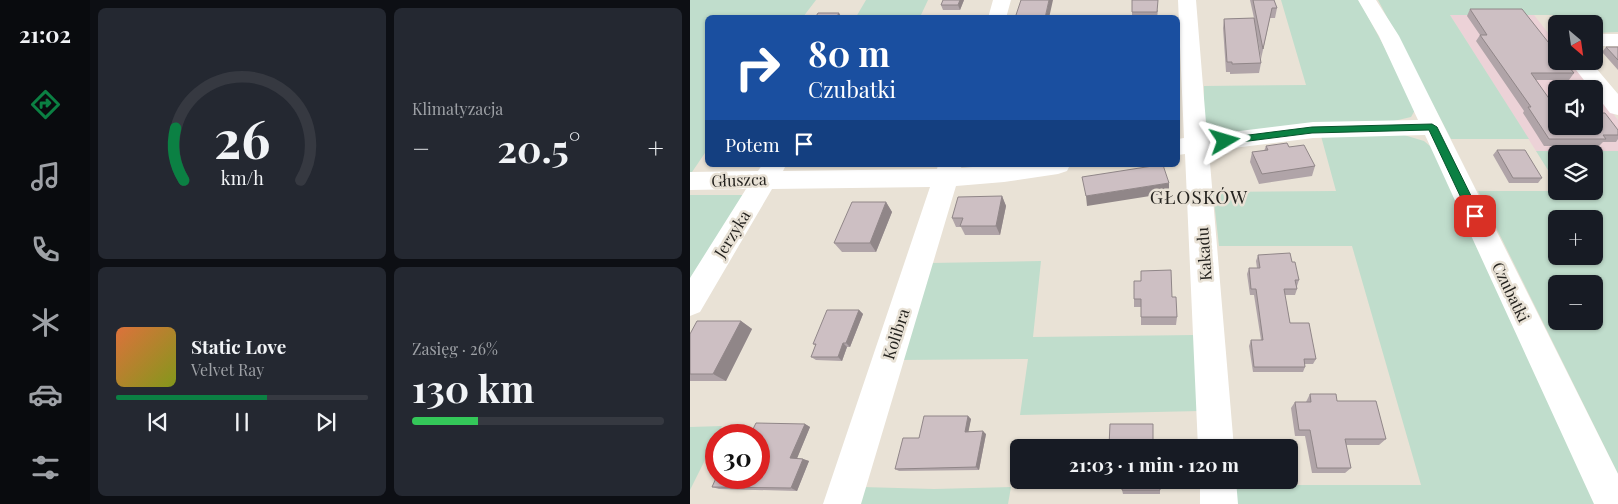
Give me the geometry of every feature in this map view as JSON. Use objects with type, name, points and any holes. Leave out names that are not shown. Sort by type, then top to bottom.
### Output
[{"type":"street","points":[[998,15],[1002,0]]},
{"type":"street","name":"Kakadu","points":[[1187,0],[1187,146],[1215,439]]},
{"type":"street","name":"Czubatki","points":[[1367,0],[1389,36],[1613,504]]},
{"type":"street","points":[[1603,40],[1618,40]]},
{"type":"street","points":[[1586,70],[1618,108]]},
{"type":"street","points":[[1187,146],[1312,130],[1432,127]]},
{"type":"street","name":"Głuszca","points":[[690,181],[770,172],[948,171],[1004,173],[1044,167]]},
{"type":"street","name":"Kolibra","points":[[842,504],[948,171]]},
{"type":"street","name":"Jerzyka","points":[[690,303],[770,172]]},
{"type":"street","points":[[1218,489],[1219,504]]},
{"type":"shaded area","points":[[1450,15],[1534,15],[1548,33],[1548,70],[1578,70],[1586,80],[1548,80],[1548,135],[1603,135],[1603,101],[1618,120],[1618,151],[1603,151],[1603,145],[1548,145],[1548,151],[1536,151]]},
{"type":"green space","points":[[690,0],[816,0],[805,15],[705,15],[705,153],[690,175]]},
{"type":"green space","points":[[866,0],[928,0],[921,15],[857,15]]},
{"type":"green space","points":[[1281,0],[1359,0],[1414,102],[1415,110],[1411,117],[1394,121],[1215,138],[1203,132],[1204,86],[1306,85]]},
{"type":"green space","points":[[1378,0],[1618,0],[1618,32],[1603,33],[1603,15],[1450,15],[1529,139],[1451,139]]},
{"type":"green space","points":[[1404,135],[1424,141],[1437,152],[1599,504],[1232,504],[1230,489],[1298,489],[1298,485],[1421,485],[1352,246],[1219,246],[1213,192],[1336,191],[1321,136]]},
{"type":"green space","points":[[1536,151],[1548,151],[1548,170]]},
{"type":"green space","points":[[1603,151],[1618,151],[1618,474],[1478,191],[1548,191],[1548,200],[1603,200]]},
{"type":"green space","points":[[690,195],[747,195],[690,286]]},
{"type":"green space","points":[[1041,261],[1033,337],[1194,335],[1200,411],[1020,415],[1028,359],[898,360],[930,263]]},
{"type":"green space","points":[[690,427],[705,427],[705,460],[690,490]]},
{"type":"green space","points":[[862,487],[934,489],[1010,487],[1011,489],[1008,504],[857,504]]},
{"type":"building","points":[[943,0],[960,0],[958,5],[941,5]]},
{"type":"building","points":[[1021,0],[1049,0],[1046,15],[1016,15]]},
{"type":"building","points":[[1132,0],[1158,0],[1157,12],[1132,12]]},
{"type":"building","points":[[1253,0],[1274,0],[1277,8],[1272,8],[1263,49]]},
{"type":"building","points":[[1470,9],[1522,9],[1548,42],[1548,70],[1572,70],[1574,73],[1531,73],[1548,97],[1548,135],[1603,135],[1606,139],[1549,139],[1528,107],[1531,107],[1480,35],[1487,35]]},
{"type":"building","points":[[818,13],[839,13],[838,15],[817,15]]},
{"type":"building","points":[[1254,18],[1261,63],[1232,64],[1232,62],[1227,62],[1224,19]]},
{"type":"building","points":[[1606,47],[1618,47],[1618,60]]},
{"type":"building","points":[[1603,113],[1618,130],[1618,135],[1603,135]]},
{"type":"building","points":[[1287,143],[1289,147],[1304,145],[1315,166],[1262,174],[1252,152],[1268,150],[1266,146]]},
{"type":"building","points":[[1497,150],[1525,150],[1542,178],[1513,178]]},
{"type":"building","points":[[1146,167],[1164,167],[1169,183],[1086,196],[1082,177]]},
{"type":"building","points":[[1002,196],[996,226],[960,226],[963,218],[952,218],[958,197]]},
{"type":"building","points":[[852,202],[886,202],[870,243],[834,243]]},
{"type":"building","points":[[1290,253],[1292,262],[1295,262],[1299,280],[1295,280],[1297,289],[1284,289],[1290,323],[1309,323],[1316,359],[1304,359],[1305,367],[1254,367],[1251,340],[1263,340],[1256,289],[1251,289],[1249,268],[1260,268],[1258,255]]},
{"type":"building","points":[[1171,270],[1172,297],[1176,297],[1177,317],[1141,317],[1141,299],[1134,299],[1134,281],[1141,281],[1141,271]]},
{"type":"building","points":[[827,310],[859,310],[846,343],[843,343],[838,357],[811,357],[816,344],[813,344]]},
{"type":"building","points":[[697,321],[741,321],[713,374],[690,374],[690,334]]},
{"type":"building","points":[[1310,394],[1336,394],[1337,401],[1376,401],[1386,439],[1345,439],[1351,468],[1317,468],[1310,430],[1299,430],[1295,402],[1311,402]]},
{"type":"building","points":[[924,416],[968,416],[965,432],[983,431],[976,467],[895,469],[903,438],[919,438]]},
{"type":"building","points":[[756,423],[805,424],[790,458],[803,459],[791,488],[770,488],[770,424]]},
{"type":"building","points":[[1110,424],[1153,424],[1153,439],[1109,439]]},
{"type":"building","points":[[1122,489],[1160,489],[1160,490]]},
{"type":"district","name":"GŁOSKÓW","points":[[1199,197]]},
{"type":"route","points":[[1225,141],[1312,130],[1432,127],[1475,216]]}]
